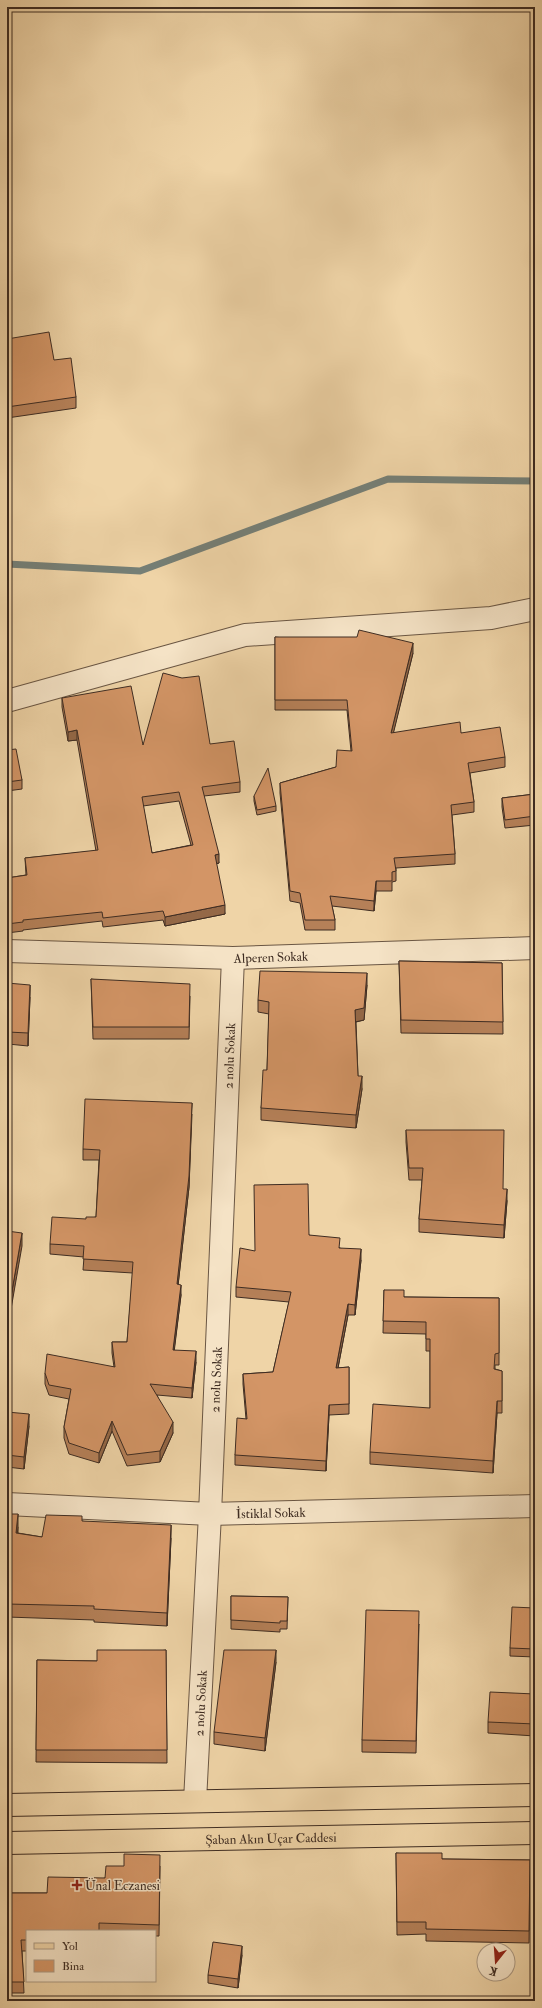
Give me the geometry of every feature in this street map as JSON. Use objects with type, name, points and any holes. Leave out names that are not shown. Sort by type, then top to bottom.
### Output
[{"type":"main road","points":[[7,1805],[535,1795]]},
{"type":"main road","name":"Şaban Akın Uçar Caddesi","points":[[7,1843],[535,1833]]},
{"type":"street","points":[[7,701],[245,635],[491,618],[535,609]]},
{"type":"street","name":"Alperen Sokak","points":[[7,951],[233,958],[535,948]]},
{"type":"street","name":"2 nolu Sokak","points":[[195,1801],[210,1514],[233,958]]},
{"type":"street","name":"İstiklal Sokak","points":[[7,1504],[210,1514],[535,1506]]},
{"type":"building","points":[[49,332],[54,360],[71,358],[76,397],[7,407],[7,339]]},
{"type":"building","points":[[359,630],[413,643],[391,733],[460,722],[461,733],[500,727],[505,757],[468,763],[474,802],[451,805],[455,854],[394,858],[396,871],[392,872],[392,881],[376,881],[374,901],[330,896],[335,920],[305,920],[300,893],[290,891],[280,783],[336,767],[337,750],[352,751],[347,700],[275,700],[275,637],[357,637]]},
{"type":"building","points":[[163,673],[182,678],[199,676],[210,744],[234,741],[240,782],[202,787],[219,854],[215,855],[225,905],[165,917],[163,911],[103,918],[102,912],[23,920],[23,922],[7,924],[7,878],[27,875],[25,858],[98,850],[77,730],[68,732],[62,698],[131,686],[143,745]],"holes":[[[179,792],[193,845],[152,853],[142,797]]]},
{"type":"building","points":[[16,749],[22,780],[7,782],[7,750]]},
{"type":"building","points":[[268,768],[276,806],[257,810],[254,796]]},
{"type":"building","points":[[535,794],[535,816],[505,820],[502,798]]},
{"type":"building","points":[[399,961],[502,963],[503,1022],[401,1020]]},
{"type":"building","points":[[260,971],[367,973],[364,1008],[355,1010],[358,1076],[362,1076],[356,1115],[261,1108],[263,1070],[267,1070],[269,1002],[258,1000]]},
{"type":"building","points":[[91,979],[190,984],[189,1027],[93,1027]]},
{"type":"building","points":[[7,983],[30,985],[28,1033],[8,1032],[7,1040]]},
{"type":"building","points":[[85,1099],[192,1103],[189,1176],[177,1284],[181,1285],[173,1350],[196,1351],[192,1388],[150,1384],[173,1422],[160,1451],[127,1455],[112,1421],[99,1453],[69,1443],[64,1427],[71,1389],[49,1385],[45,1373],[47,1354],[115,1367],[112,1342],[127,1342],[133,1262],[83,1259],[84,1246],[50,1244],[52,1217],[86,1219],[86,1217],[96,1217],[100,1150],[83,1149]]},
{"type":"building","points":[[406,1130],[504,1130],[503,1189],[507,1189],[504,1225],[419,1219],[423,1168],[409,1168]]},
{"type":"building","points":[[308,1184],[309,1235],[340,1238],[339,1248],[361,1249],[355,1305],[348,1304],[336,1368],[349,1367],[349,1404],[329,1405],[326,1461],[235,1455],[237,1418],[247,1419],[243,1374],[273,1372],[291,1292],[236,1287],[240,1248],[255,1251],[254,1185]]},
{"type":"building","points":[[7,1231],[22,1233],[7,1320]]},
{"type":"building","points":[[384,1290],[404,1290],[404,1297],[499,1298],[499,1353],[495,1354],[494,1369],[502,1371],[502,1401],[497,1401],[493,1461],[370,1452],[373,1404],[430,1408],[430,1339],[426,1339],[426,1322],[383,1321]]},
{"type":"building","points":[[7,1412],[29,1414],[24,1457],[7,1455]]},
{"type":"building","points":[[7,1514],[18,1514],[16,1533],[42,1537],[46,1515],[82,1516],[82,1521],[171,1525],[167,1613],[94,1609],[94,1606],[7,1604]]},
{"type":"building","points":[[231,1596],[288,1597],[287,1621],[280,1621],[280,1623],[231,1620]]},
{"type":"building","points":[[512,1607],[535,1608],[535,1649],[510,1648]]},
{"type":"building","points":[[366,1610],[419,1611],[416,1741],[362,1740]]},
{"type":"building","points":[[97,1650],[166,1650],[167,1750],[36,1750],[37,1660],[97,1661]]},
{"type":"building","points":[[224,1650],[276,1650],[265,1738],[214,1732]]},
{"type":"building","points":[[490,1692],[535,1694],[535,1724],[488,1722]]},
{"type":"building","points":[[396,1853],[442,1853],[442,1859],[530,1860],[529,1931],[426,1929],[426,1922],[397,1922]]},
{"type":"building","points":[[124,1854],[160,1855],[159,1925],[99,1923],[99,1930],[26,1930],[26,1940],[21,1940],[24,1982],[7,1982],[7,1893],[47,1893],[48,1877],[105,1878],[106,1866],[124,1866]]},
{"type":"building","points":[[213,1942],[242,1946],[238,1979],[208,1975]]},
{"type":"waterway","points":[[7,564],[140,571],[388,479],[535,481]]},
{"type":"place","name":"Ünal Eczanesi","points":[[77,1885]]}]
